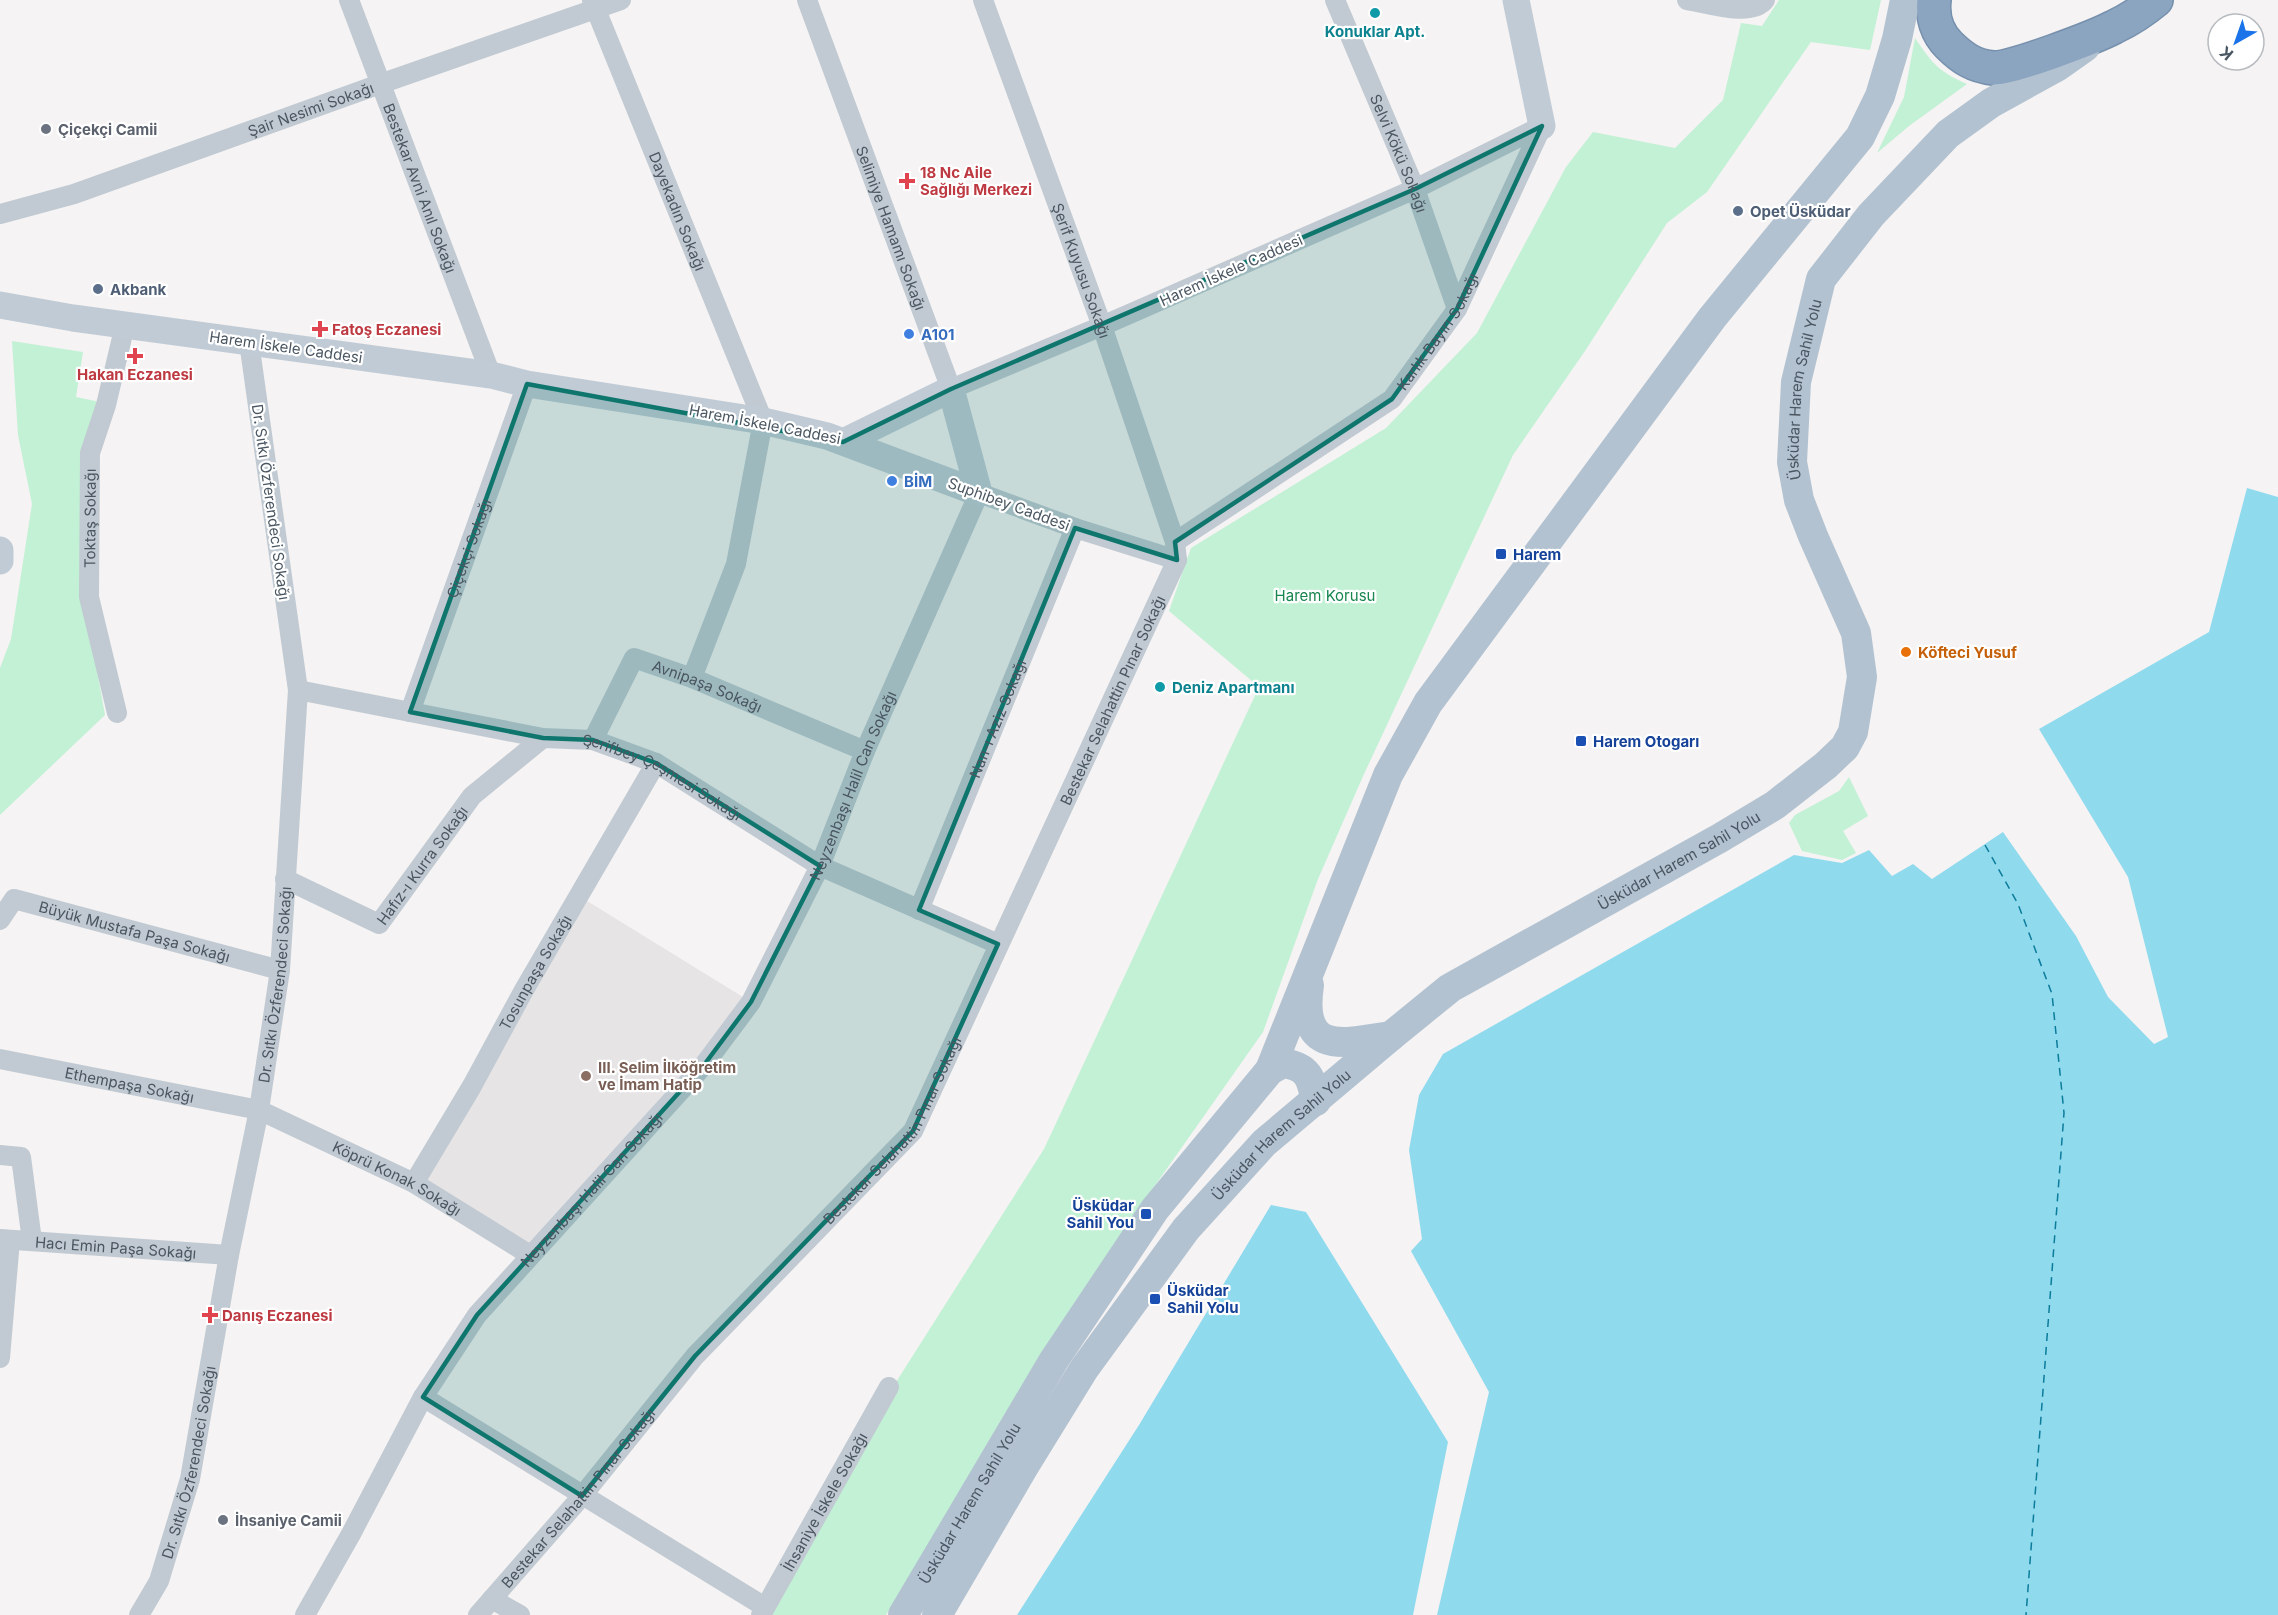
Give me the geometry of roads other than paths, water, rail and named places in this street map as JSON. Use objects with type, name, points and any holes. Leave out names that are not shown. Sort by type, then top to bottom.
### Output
[{"type":"highway","points":[[1934,0],[1932,14],[1942,39],[1961,57],[1974,64],[1996,68],[2029,60],[2114,27],[2157,0]]},
{"type":"main road","name":"Üsküdar Harem Sahil Yolu","points":[[903,1615],[1060,1350],[1155,1209],[1270,1070],[1388,776],[1428,703],[1712,318],[1748,271],[1860,137],[1880,96],[1897,39],[1905,0]]},
{"type":"main road","name":"Üsküdar Harem Sahil Yolu","points":[[937,1615],[1084,1369],[1186,1229],[1264,1143],[1450,988],[1775,805],[1825,766],[1845,747],[1853,732],[1862,677],[1856,633],[1803,509],[1792,462],[1796,382],[1821,279],[1871,215],[1948,134],[1991,103],[2058,66],[2114,27]]},
{"type":"main road","points":[[1312,967],[1306,1003],[1308,1017],[1313,1029],[1320,1037],[1332,1042],[1349,1043],[1391,1036]]},
{"type":"main road","points":[[1270,1070],[1283,1063],[1301,1068],[1308,1074],[1316,1101]]},
{"type":"street","name":"Bestekar Avni Anıl Sokağı","points":[[349,0],[491,375]]},
{"type":"street","name":"Şair Nesimi Sokağı","points":[[0,214],[74,194],[594,4],[621,0]]},
{"type":"street","name":"Selimiye Hamamı Sokağı","points":[[807,0],[951,388],[979,493]]},
{"type":"street","name":"Şerif Kuyusu Sokağı","points":[[982,0],[1102,326],[1176,551]]},
{"type":"street","name":"Selvi Kökü Sokağı","points":[[1335,0],[1415,189],[1457,309]]},
{"type":"street","points":[[1521,0],[1542,126]]},
{"type":"street","points":[[1687,0],[1747,10],[1761,6],[1765,0]]},
{"type":"street","name":"Dayekadın Sokağı","points":[[594,4],[763,421]]},
{"type":"street","name":"Harem İskele Caddesi","points":[[0,305],[125,325],[491,375],[527,384],[763,421],[843,442],[951,388],[1102,326],[1415,189],[1542,126]]},
{"type":"street","name":"Karlık Bayırı Sokağı","points":[[1176,551],[1392,399],[1457,309],[1542,126]]},
{"type":"street","name":"Toktaş Sokağı","points":[[117,713],[89,597],[90,453],[106,405],[125,325]]},
{"type":"street","name":"Dr. Sıtkı Özferendeci Sokağı","points":[[139,1615],[159,1581],[190,1479],[229,1255],[259,1110],[280,970],[297,690],[249,342]]},
{"type":"street","name":"Çiçekçi Sokağı","points":[[410,712],[527,384]]},
{"type":"street","points":[[692,678],[736,564],[763,421]]},
{"type":"street","name":"Suphibey Caddesi","points":[[843,442],[1075,528],[1176,551]]},
{"type":"street","name":"Neyzenbaşı Halil Can Sokağı","points":[[305,1615],[351,1534],[423,1397],[477,1315],[704,1065],[752,1002],[820,866],[865,751],[979,493]]},
{"type":"street","name":"Nan-ı Aziz Sokağı","points":[[919,910],[1075,528]]},
{"type":"street","points":[[0,550],[0,561]]},
{"type":"street","name":"Bestekar Selahattin Pınar Sokağı","points":[[478,1615],[582,1496],[695,1356],[913,1131],[1176,551]]},
{"type":"street","name":"Avnipaşa Sokağı","points":[[593,740],[634,658],[692,678],[865,751]]},
{"type":"street","name":"Şerifbey Çeşmesi Sokağı","points":[[297,690],[543,738],[593,740],[656,763],[820,866],[998,944]]},
{"type":"street","name":"Hafız-ı Kurra Sokağı","points":[[285,879],[379,924],[472,796],[543,738]]},
{"type":"street","name":"Tosunpaşa Sokağı","points":[[414,1183],[472,1086],[524,990],[656,763]]},
{"type":"street","name":"Büyük Mustafa Paşa Sokağı","points":[[0,920],[14,899],[280,970]]},
{"type":"street","name":"Ethempaşa Sokağı","points":[[0,1059],[259,1110]]},
{"type":"street","name":"Köprü Konak Sokağı","points":[[259,1110],[414,1183],[530,1255]]},
{"type":"street","points":[[0,1155],[21,1156],[32,1241]]},
{"type":"street","points":[[0,1358],[5,1239]]},
{"type":"street","name":"Hacı Emin Paşa Sokağı","points":[[5,1239],[229,1255]]},
{"type":"street","name":"İhsaniye İskele Sokağı","points":[[763,1611],[888,1387]]},
{"type":"street","points":[[423,1397],[763,1611]]},
{"type":"street","points":[[492,1599],[520,1615]]},
{"type":"water","points":[[2247,488],[2278,497],[2278,1615],[1437,1615],[1489,1392],[1411,1251],[1422,1239],[1409,1150],[1419,1095],[1443,1054],[1794,855],[1842,863],[1869,850],[1892,876],[1913,864],[1932,879],[2003,832],[2076,936],[2108,997],[2154,1044],[2168,1037],[2128,877],[2039,729],[2209,632]]},
{"type":"water","points":[[1271,1205],[1306,1212],[1448,1442],[1413,1615],[1017,1615],[1139,1425]]},
{"type":"place","name":"Konuklar Apt.","points":[[1375,13]]},
{"type":"place","name":"Çiçekçi Camii","points":[[46,129]]},
{"type":"place","name":"18 Nc Aile Sağlığı Merkezi","points":[[907,181]]},
{"type":"place","name":"Opet Üsküdar","points":[[1738,211]]},
{"type":"place","name":"Akbank","points":[[98,289]]},
{"type":"place","name":"Fatoş Eczanesi","points":[[320,329]]},
{"type":"place","name":"A101","points":[[909,334]]},
{"type":"place","name":"Hakan Eczanesi","points":[[135,356]]},
{"type":"place","name":"BİM","points":[[892,481]]},
{"type":"place","name":"Harem","points":[[1501,554]]},
{"type":"place","name":"Köfteci Yusuf","points":[[1906,652]]},
{"type":"place","name":"Deniz Apartmanı","points":[[1160,687]]},
{"type":"place","name":"Harem Otogarı","points":[[1581,741]]},
{"type":"place","name":"III. Selim İlköğretim ve İmam Hatip","points":[[586,1076]]},
{"type":"place","name":"Üsküdar Sahil You","points":[[1146,1214]]},
{"type":"place","name":"Üsküdar Sahil Yolu","points":[[1155,1299]]},
{"type":"place","name":"Danış Eczanesi","points":[[210,1315]]},
{"type":"place","name":"İhsaniye Camii","points":[[223,1520]]},
{"type":"park label","name":"Harem Korusu","points":[[1325,595]]}]
